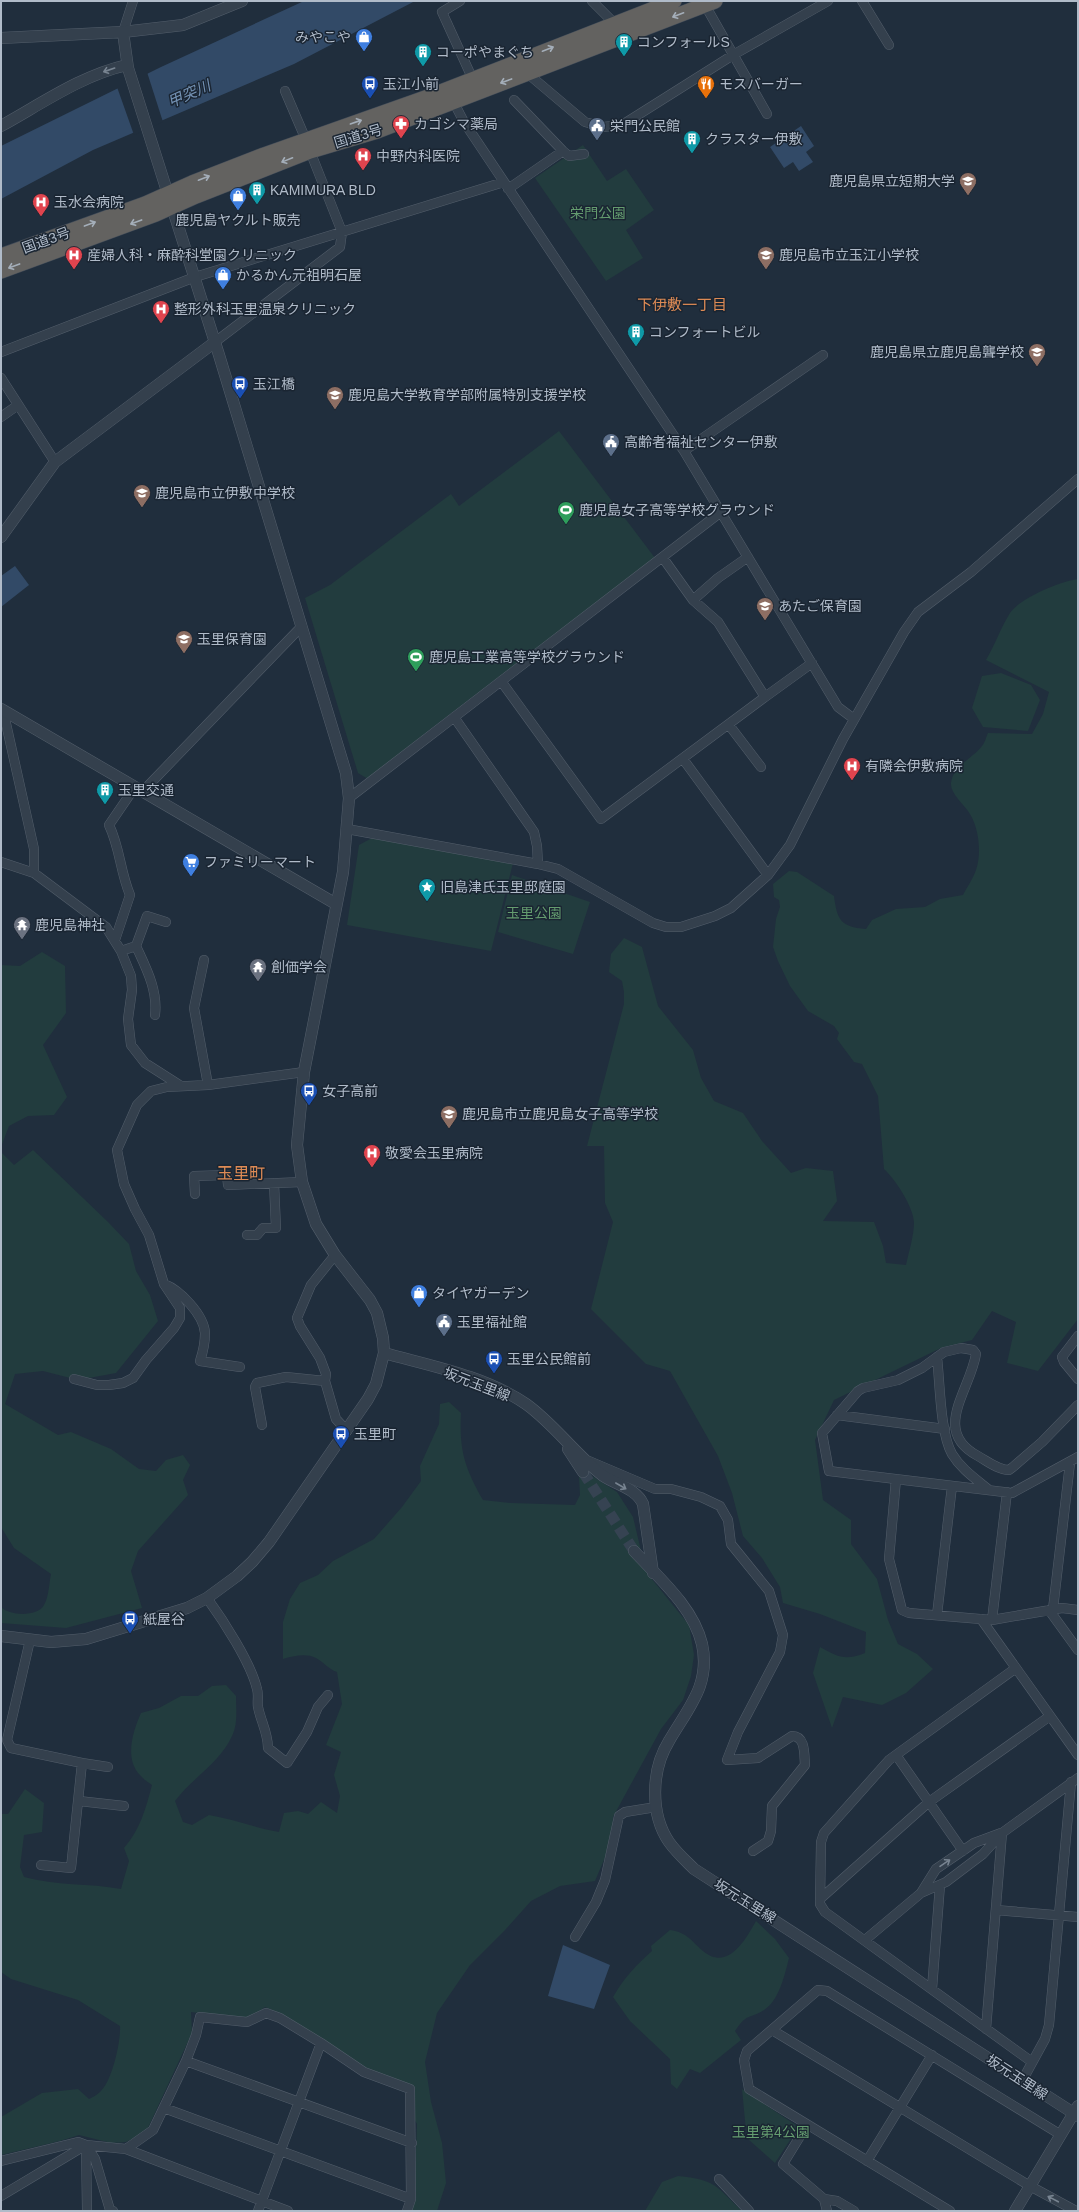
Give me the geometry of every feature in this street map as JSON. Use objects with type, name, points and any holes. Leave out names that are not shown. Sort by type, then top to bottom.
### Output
[{"type":"highway","name":"国道3号","points":[[1,256],[145,204],[170,200],[308,145],[450,95],[615,24],[674,1]]},
{"type":"highway","name":"国道3号","points":[[475,84],[527,73],[710,3]]},
{"type":"highway","name":"国道3号","points":[[1,271],[156,214],[170,200]]},
{"type":"street","points":[[1,38],[123,32],[183,25],[242,1]]},
{"type":"street","points":[[460,1],[442,12],[475,84]]},
{"type":"street","points":[[592,1],[615,24]]},
{"type":"street","points":[[527,73],[585,122],[603,127],[622,124],[733,55],[828,1]]},
{"type":"street","points":[[862,1],[889,44]]},
{"type":"street","points":[[1,1636],[30,1640],[65,1642],[86,1640],[187,1608],[207,1598],[252,1562],[269,1542],[347,1431],[376,1384],[384,1353],[380,1326],[370,1300],[335,1255],[316,1224],[302,1182],[297,1145],[304,1072],[343,872],[349,798],[346,773],[195,277],[128,67],[123,32],[131,2]]},
{"type":"street","points":[[710,3],[733,55],[767,114]]},
{"type":"street","points":[[1,126],[92,77],[110,69],[128,67]]},
{"type":"street","points":[[1,537],[55,462],[340,247],[342,232],[285,91]]},
{"type":"street","points":[[450,95],[459,115],[684,451],[838,708],[854,720]]},
{"type":"street","points":[[514,100],[563,151],[570,156],[584,154]]},
{"type":"street","points":[[1,352],[195,277],[342,232],[506,186],[563,151]]},
{"type":"street","points":[[684,451],[823,356]]},
{"type":"street","points":[[1,378],[55,462]]},
{"type":"street","points":[[1,416],[18,405]]},
{"type":"street","points":[[347,829],[558,869],[653,923],[666,927],[696,923],[731,908],[768,875],[790,845],[854,720],[904,632],[918,612],[971,572],[1078,479]]},
{"type":"street","points":[[349,798],[721,512]]},
{"type":"street","points":[[693,600],[718,578],[748,557]]},
{"type":"street","points":[[663,558],[693,600],[718,622],[765,698]]},
{"type":"street","points":[[115,940],[130,895],[122,876],[119,852],[109,825],[139,789],[302,626]]},
{"type":"street","points":[[501,681],[601,819],[812,663]]},
{"type":"street","points":[[2,710],[336,904]]},
{"type":"street","points":[[2,710],[34,849],[34,873]]},
{"type":"street","points":[[454,717],[534,832],[537,846],[538,864]]},
{"type":"street","points":[[729,724],[761,767]]},
{"type":"street","points":[[683,758],[768,875]]},
{"type":"street","points":[[1,862],[34,873],[106,927],[121,951],[131,976],[132,990],[128,1019],[131,1046],[145,1063],[181,1086]]},
{"type":"street","points":[[155,1016],[156,1006],[152,983],[136,946],[147,916],[166,922]]},
{"type":"street","points":[[121,951],[136,946]]},
{"type":"street","points":[[204,960],[194,1008],[208,1085]]},
{"type":"street","points":[[74,1379],[97,1385],[109,1385],[123,1383],[133,1378],[146,1360],[174,1328],[180,1318],[180,1308],[164,1284],[149,1235],[134,1210],[124,1184],[117,1150],[137,1105],[151,1091],[181,1086],[208,1085],[304,1072]]},
{"type":"street","points":[[195,1194],[194,1176],[228,1175],[228,1185],[302,1182]]},
{"type":"street","points":[[247,1235],[257,1235],[264,1228],[276,1228],[274,1183]]},
{"type":"street","points":[[335,1255],[311,1285],[298,1318],[300,1326],[320,1358],[326,1374],[325,1381],[336,1419],[347,1431]]},
{"type":"street","points":[[164,1284],[174,1288],[185,1298],[205,1331],[200,1361],[240,1367]]},
{"type":"street","points":[[1078,1336],[1062,1357],[1064,1362],[1078,1379]]},
{"type":"street","points":[[1078,1405],[1042,1442],[1013,1467],[1009,1470],[1002,1469],[968,1451],[959,1440],[954,1416],[969,1383],[976,1354],[973,1350],[961,1348],[944,1352],[922,1368],[898,1380],[858,1391],[822,1433],[829,1471],[1012,1493],[1070,1463],[1078,1457]]},
{"type":"street","name":"坂元玉里線","points":[[384,1353],[465,1376],[491,1386],[527,1405],[603,1475],[636,1494],[641,1499],[654,1573]]},
{"type":"street","points":[[937,1357],[948,1446],[957,1461],[968,1473],[990,1490]]},
{"type":"street","points":[[262,1425],[254,1387],[257,1383],[286,1377],[325,1381]]},
{"type":"street","points":[[837,1415],[945,1429]]},
{"type":"street","name":"坂元玉里線","points":[[559,1435],[583,1472]]},
{"type":"street","points":[[586,1460],[655,1489],[671,1489],[701,1497],[720,1506],[728,1520],[730,1544],[768,1591],[783,1635],[780,1652],[738,1732],[727,1760],[758,1758],[792,1736],[796,1736],[801,1739],[805,1765],[772,1806],[771,1831],[768,1841],[753,1851]]},
{"type":"street","points":[[1070,1463],[1051,1610],[1078,1650]]},
{"type":"street","points":[[896,1479],[889,1559],[902,1610],[909,1613],[992,1620],[1051,1610],[1078,1610]]},
{"type":"street","points":[[937,1615],[952,1486]]},
{"type":"street","points":[[992,1620],[1007,1492]]},
{"type":"street","name":"坂元玉里線","points":[[634,1552],[689,1614],[697,1629],[704,1655],[701,1683],[696,1698],[663,1753],[656,1782],[656,1807],[661,1826],[669,1842],[694,1869],[1022,2080],[1076,2111]]},
{"type":"street","points":[[207,1598],[231,1633],[254,1678],[258,1690],[258,1707],[268,1737],[268,1748],[287,1763],[307,1732],[318,1707],[328,1695]]},
{"type":"street","points":[[982,1619],[1078,1756]]},
{"type":"street","points":[[30,1640],[7,1740],[11,1748],[108,1767]]},
{"type":"street","points":[[1016,1668],[889,1760],[824,1833],[821,1842],[820,1904],[825,1912],[1032,2062]]},
{"type":"street","points":[[820,1898],[929,1802],[1050,1716]]},
{"type":"street","points":[[896,1755],[963,1851]]},
{"type":"street","points":[[41,1865],[71,1868],[82,1763]]},
{"type":"street","points":[[921,1892],[946,1882],[983,1854],[1002,1833],[1075,1780]]},
{"type":"street","points":[[1022,2080],[1045,2039],[1049,2025],[1059,1916],[1075,1780]]},
{"type":"street","points":[[79,1801],[124,1806]]},
{"type":"street","points":[[575,1937],[596,1902],[605,1880],[619,1816],[625,1812],[656,1807]]},
{"type":"street","points":[[865,1940],[921,1892],[936,1869],[974,1843],[1002,1833]]},
{"type":"street","points":[[986,2029],[1002,1833]]},
{"type":"street","points":[[932,1989],[940,1885]]},
{"type":"street","points":[[996,1910],[1078,1917]]},
{"type":"street","points":[[948,2211],[749,2089],[744,2060],[747,2051],[818,1990],[827,1991],[1060,2134]]},
{"type":"street","points":[[126,2149],[153,2130],[186,2061],[196,2035],[200,2017],[247,2022],[266,2012],[280,2018],[321,2043],[364,2072],[410,2089],[412,2143],[411,2200],[406,2211]]},
{"type":"street","points":[[772,2030],[1030,2186],[1076,2211]]},
{"type":"street","points":[[258,2211],[297,2103],[321,2043]]},
{"type":"street","points":[[867,2161],[932,2055]]},
{"type":"street","points":[[186,2061],[297,2103],[412,2143]]},
{"type":"street","points":[[164,2108],[411,2200]]},
{"type":"street","points":[[1016,2211],[1060,2134],[1076,2111]]},
{"type":"street","points":[[807,2125],[783,2164],[824,2199],[837,2201],[854,2211]]},
{"type":"street","points":[[1,2161],[78,2142],[86,2145],[126,2149],[288,2211]]},
{"type":"street","points":[[1,2196],[86,2145]]},
{"type":"street","points":[[86,2145],[87,2211]]},
{"type":"street","points":[[86,2145],[95,2159],[110,2210],[113,2211]]},
{"type":"street","points":[[719,2179],[749,2211]]},
{"type":"street","points":[[824,2199],[827,2211]]},
{"type":"green space","name":"栄門公園","points":[[583,145],[607,181],[626,169],[654,210],[626,230],[643,258],[606,281],[535,178]]},
{"type":"green space","name":"鹿児島工業高等学校グラウンド","points":[[559,431],[655,558],[432,728],[368,779],[358,773],[305,598],[330,585],[451,494],[459,506]]},
{"type":"green space","points":[[1078,579],[1078,1319],[1038,1371],[1007,1363],[1016,1322],[992,1311],[972,1340],[941,1348],[834,1400],[815,1440],[823,1500],[851,1520],[851,1544],[877,1579],[888,1620],[898,1644],[917,1654],[933,1669],[906,1693],[882,1705],[843,1697],[832,1728],[813,1673],[820,1647],[842,1657],[852,1657],[865,1653],[866,1632],[820,1614],[783,1603],[780,1587],[762,1558],[743,1536],[732,1493],[718,1456],[670,1371],[646,1364],[591,1309],[613,1222],[605,1203],[604,1146],[587,1146],[624,1004],[622,981],[609,972],[611,954],[624,938],[642,947],[658,1006],[693,1050],[701,1078],[714,1101],[743,1113],[762,1141],[791,1173],[806,1168],[833,1171],[837,1201],[823,1221],[874,1222],[883,1246],[886,1263],[906,1265],[914,1222],[910,1208],[903,1193],[884,1169],[878,1096],[862,1064],[854,1062],[837,1039],[839,1033],[834,1026],[808,1011],[790,986],[773,947],[776,919],[780,907],[779,900],[774,897],[773,884],[789,871],[797,872],[834,896],[837,911],[841,920],[845,924],[866,929],[872,920],[896,909],[925,907],[940,899],[963,895],[976,870],[979,848],[975,824],[972,817],[957,798],[951,787],[952,777],[959,767],[983,745],[988,733],[1032,734],[1043,714],[1049,692],[986,660],[1007,618],[1015,607],[1041,591],[1071,580]]},
{"type":"green space","points":[[1001,673],[1031,685],[1040,700],[1028,731],[983,727],[972,708],[982,676]]},
{"type":"green space","name":"旧島津氏玉里邸庭園","points":[[372,838],[513,863],[491,951],[347,925],[359,845]]},
{"type":"green space","name":"玉里公園","points":[[512,875],[590,902],[573,954],[498,932]]},
{"type":"green space","points":[[42,952],[65,966],[66,1013],[43,1045],[67,1097],[54,1115],[28,1116],[9,1126],[1,1147],[1,965],[20,966]]},
{"type":"green space","points":[[33,1150],[129,1244],[136,1271],[150,1295],[158,1321],[116,1373],[78,1380],[43,1371],[15,1374],[5,1404],[58,1435],[71,1432],[111,1449],[139,1469],[156,1471],[166,1460],[183,1455],[190,1465],[183,1480],[188,1495],[138,1551],[131,1571],[142,1608],[66,1628],[1,1623],[1,1607],[10,1612],[23,1614],[36,1612],[41,1609],[47,1598],[51,1574],[14,1548],[1,1527],[1,1152],[14,1165]]},
{"type":"green space","points":[[449,1402],[461,1413],[461,1438],[464,1459],[483,1500],[511,1503],[575,1505],[580,1495],[579,1477],[586,1472],[617,1492],[633,1517],[642,1555],[651,1578],[689,1625],[694,1655],[691,1676],[683,1700],[661,1729],[613,1817],[612,1841],[595,1881],[560,1886],[531,1901],[470,1965],[437,2013],[425,2062],[431,2102],[442,2143],[446,2183],[437,2211],[410,2211],[414,2200],[417,2124],[413,2117],[413,2086],[366,2069],[282,2014],[265,2007],[248,2019],[191,2012],[192,2033],[146,2132],[126,2142],[111,2143],[79,2135],[1,2155],[1,2117],[42,2093],[78,2089],[89,2099],[100,2092],[112,2071],[119,2041],[120,2026],[78,2000],[11,1979],[1,1972],[1,1814],[8,1814],[25,1789],[44,1803],[42,1832],[24,1835],[20,1867],[24,1877],[48,1882],[121,1889],[129,1861],[124,1848],[130,1841],[138,1826],[145,1810],[152,1785],[140,1775],[132,1761],[131,1753],[133,1736],[141,1713],[159,1708],[181,1696],[198,1696],[212,1686],[226,1685],[236,1696],[234,1732],[227,1746],[175,1801],[183,1822],[192,1825],[209,1815],[279,1832],[284,1813],[298,1811],[308,1814],[321,1802],[337,1813],[340,1796],[334,1775],[341,1752],[326,1745],[342,1704],[337,1672],[312,1656],[300,1656],[283,1659],[283,1622],[290,1599],[300,1583],[318,1575],[333,1561],[374,1539],[402,1507],[421,1481],[420,1466],[439,1424],[440,1404]]},
{"type":"green space","points":[[756,1921],[775,1939],[789,1958],[781,1987],[769,2006],[759,2013],[748,2017],[739,2025],[735,2031],[741,2040],[700,2073],[690,2069],[677,2089],[671,2084],[670,2059],[630,2021],[613,1997],[631,1972],[652,1951],[651,1946],[670,1930],[685,1935],[703,1951],[720,1958],[735,1951],[747,1936]]},
{"type":"green space","name":"玉里第4公園","points":[[742,2089],[798,2128],[775,2163],[749,2140],[746,2131]]},
{"type":"green space","points":[[678,2176],[708,2182],[714,2185],[742,2211],[645,2211],[662,2182]]},
{"type":"water","name":"甲突川","points":[[304,1],[415,1],[294,64],[93,150],[1,199],[1,146],[161,67]]},
{"type":"water","points":[[801,126],[814,146],[806,152],[813,162],[799,171],[793,162],[784,168],[770,147]]},
{"type":"water","points":[[15,566],[29,585],[1,607],[1,576]]},
{"type":"water","points":[[563,1945],[610,1965],[594,2009],[548,1996]]},
{"type":"pier","points":[[147,72],[163,122],[134,135],[117,87]]},
{"type":"tunnel","points":[[583,1472],[634,1551]]},
{"type":"place","name":"みやこや","points":[[364,52]]},
{"type":"place","name":"コンフォールS","points":[[624,57]]},
{"type":"place","name":"コーポやまぐち","points":[[423,67]]},
{"type":"place","name":"玉江小前","points":[[370,99]]},
{"type":"place","name":"モスバーガー","points":[[706,99]]},
{"type":"place","name":"カゴシマ薬局","points":[[401,139]]},
{"type":"place","name":"栄門公民館","points":[[597,141]]},
{"type":"place","name":"クラスター伊敷","points":[[692,154]]},
{"type":"place","name":"中野内科医院","points":[[363,171]]},
{"type":"place","name":"鹿児島県立短期大学","points":[[968,196]]},
{"type":"place","name":"KAMIMURA BLD","points":[[257,205]]},
{"type":"place","name":"鹿児島ヤクルト販売","points":[[238,211]]},
{"type":"place","name":"玉水会病院","points":[[41,217]]},
{"type":"place","name":"産婦人科・麻酔科堂園クリニック","points":[[74,270]]},
{"type":"place","name":"鹿児島市立玉江小学校","points":[[766,270]]},
{"type":"place","name":"かるかん元祖明石屋","points":[[223,290]]},
{"type":"place","name":"整形外科玉里温泉クリニック","points":[[161,324]]},
{"type":"place","name":"コンフォートビル","points":[[636,347]]},
{"type":"place","name":"鹿児島県立鹿児島聾学校","points":[[1037,367]]},
{"type":"place","name":"玉江橋","points":[[240,399]]},
{"type":"place","name":"鹿児島大学教育学部附属特別支援学校","points":[[335,410]]},
{"type":"place","name":"高齢者福祉センター伊敷","points":[[611,457]]},
{"type":"place","name":"鹿児島市立伊敷中学校","points":[[142,508]]},
{"type":"place","name":"鹿児島女子高等学校グラウンド","points":[[566,525]]},
{"type":"place","name":"あたご保育園","points":[[765,621]]},
{"type":"place","name":"玉里保育園","points":[[184,654]]},
{"type":"place","name":"鹿児島工業高等学校グラウンド","points":[[416,672]]},
{"type":"place","name":"有隣会伊敷病院","points":[[852,781]]},
{"type":"place","name":"玉里交通","points":[[105,805]]},
{"type":"place","name":"ファミリーマート","points":[[191,877]]},
{"type":"place","name":"旧島津氏玉里邸庭園","points":[[427,902]]},
{"type":"place","name":"鹿児島神社","points":[[22,940]]},
{"type":"place","name":"創価学会","points":[[258,982]]},
{"type":"place","name":"女子高前","points":[[309,1106]]},
{"type":"place","name":"鹿児島市立鹿児島女子高等学校","points":[[449,1129]]},
{"type":"place","name":"敬愛会玉里病院","points":[[372,1168]]},
{"type":"place","name":"タイヤガーデン","points":[[419,1308]]},
{"type":"place","name":"玉里福祉館","points":[[444,1337]]},
{"type":"place","name":"玉里公民館前","points":[[494,1374]]},
{"type":"place","name":"玉里町","points":[[341,1449]]},
{"type":"place","name":"紙屋谷","points":[[130,1634]]},
{"type":"district","name":"下伊敷一丁目","points":[[682,305]]},
{"type":"district","name":"玉里町","points":[[241,1173]]}]
